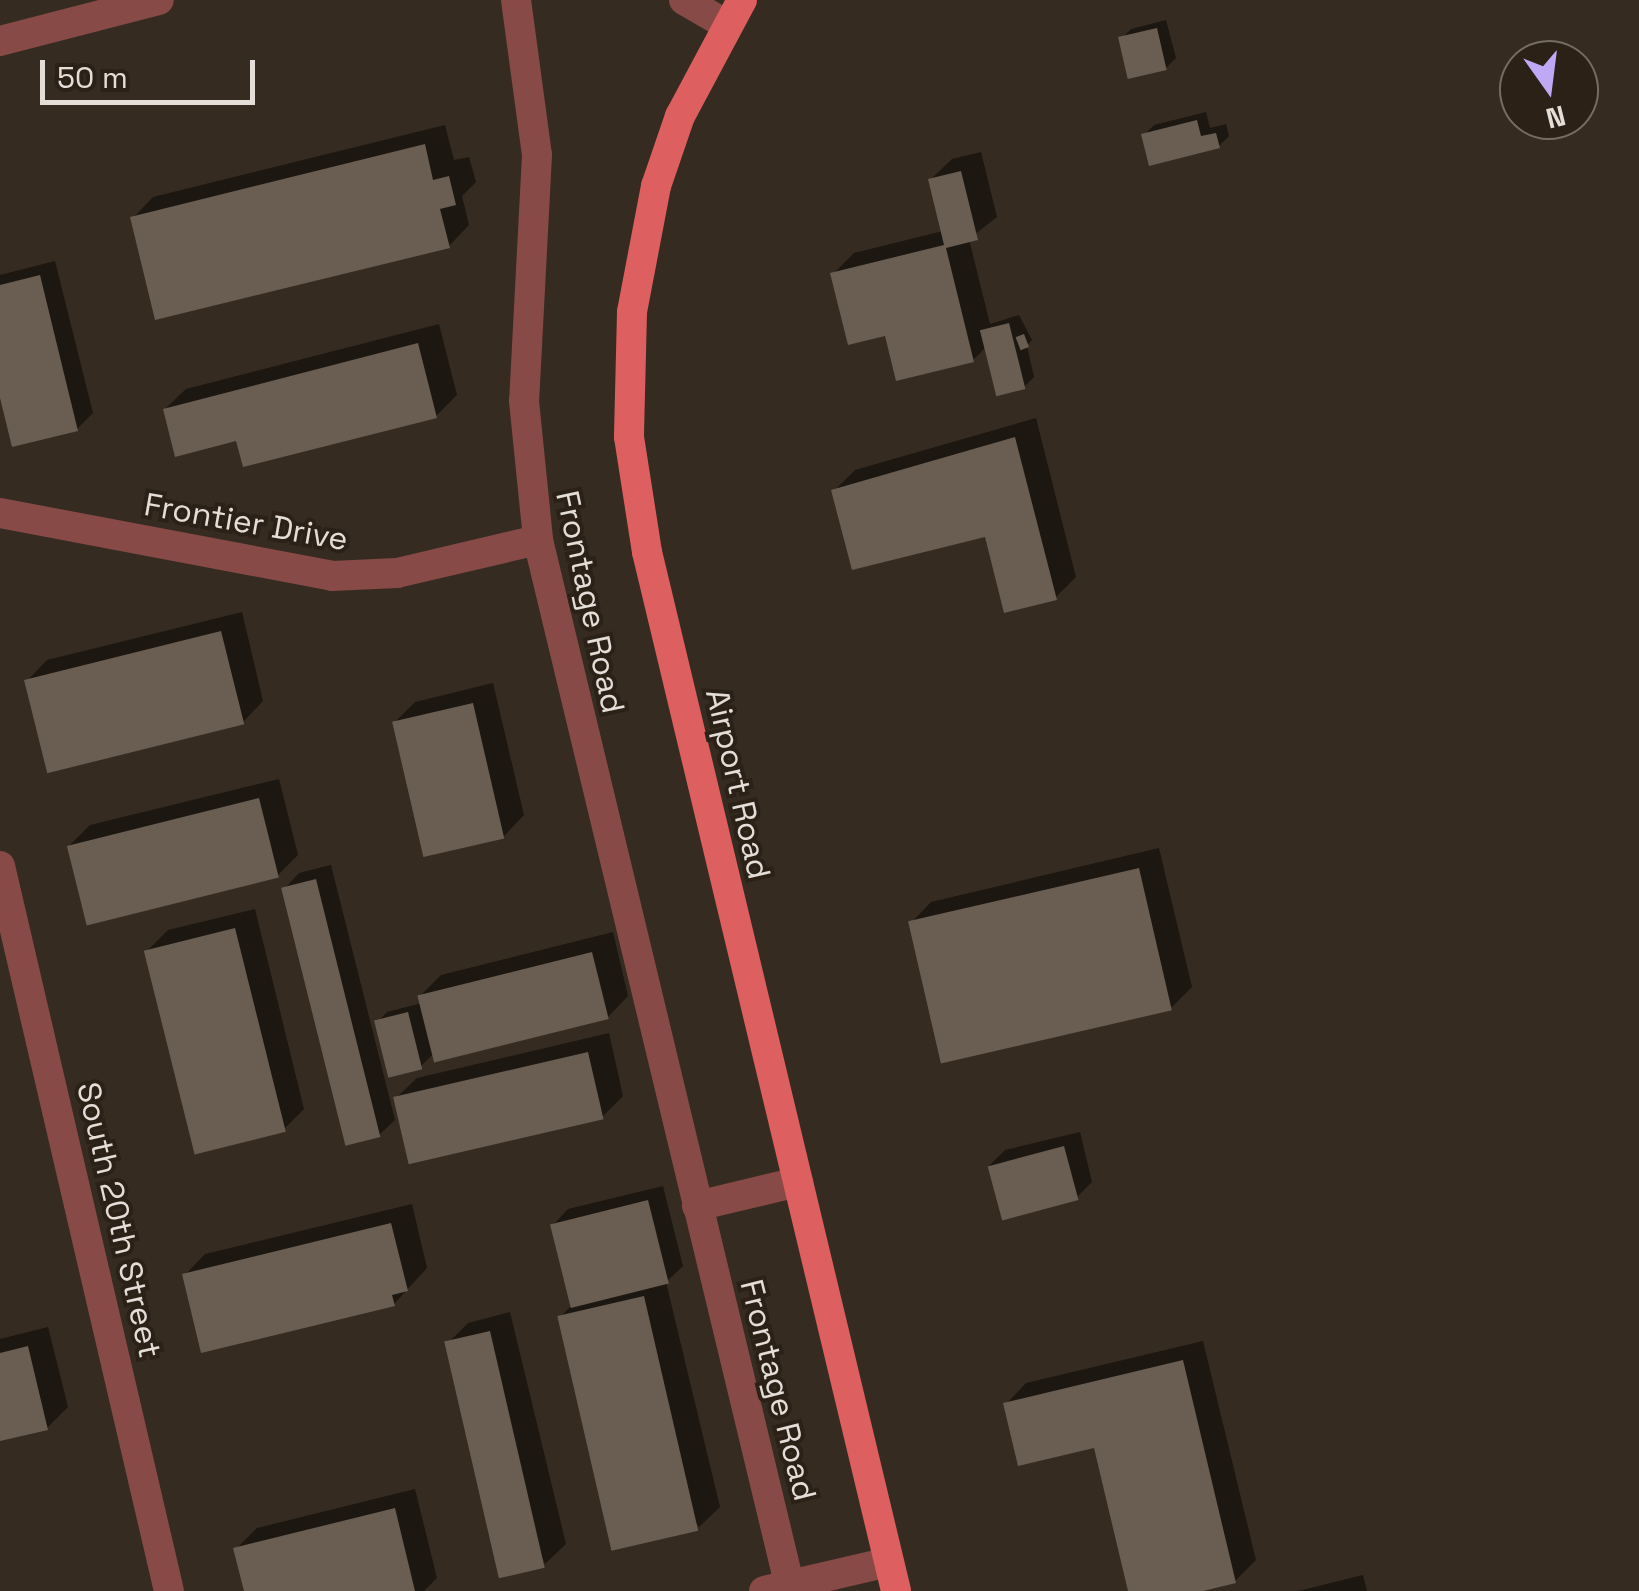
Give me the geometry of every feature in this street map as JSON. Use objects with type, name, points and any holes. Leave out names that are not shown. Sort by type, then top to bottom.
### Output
[{"type":"main road","name":"Airport Road","points":[[734,12],[680,116],[646,224],[632,322],[628,420],[644,535],[892,1576]]},
{"type":"street","points":[[0,41],[158,0]]},
{"type":"street","name":"Frontage Road","points":[[516,0],[537,155],[524,417],[538,540],[697,1206],[781,1589]]},
{"type":"street","points":[[684,0],[734,12]]},
{"type":"street","name":"Frontier Drive","points":[[0,513],[332,576],[398,573],[538,540]]},
{"type":"street","name":"South 20th Street","points":[[0,866],[169,1591]]},
{"type":"street","points":[[697,1206],[798,1182]]},
{"type":"street","points":[[781,1589],[892,1576]]},
{"type":"building","points":[[1157,28],[1167,70],[1128,79],[1118,37]]},
{"type":"building","points":[[1197,120],[1201,136],[1216,133],[1220,148],[1149,166],[1141,134]]},
{"type":"building","points":[[425,144],[433,180],[449,176],[456,205],[440,209],[450,248],[155,320],[130,217]]},
{"type":"building","points":[[961,171],[978,240],[946,248],[974,362],[896,381],[885,336],[848,345],[830,273],[944,245],[928,179]]},
{"type":"building","points":[[40,275],[78,431],[12,447],[0,398],[0,285]]},
{"type":"building","points":[[1009,323],[1025,389],[996,396],[980,330]]},
{"type":"building","points":[[1024,334],[1029,347],[1021,350],[1016,337]]},
{"type":"building","points":[[418,343],[437,418],[243,467],[236,441],[175,457],[163,409]]},
{"type":"building","points":[[1015,437],[1057,600],[1004,613],[985,537],[852,570],[831,490]]},
{"type":"building","points":[[221,631],[244,724],[47,773],[24,680]]},
{"type":"building","points":[[473,703],[504,838],[423,857],[392,722]]},
{"type":"building","points":[[259,798],[279,878],[87,925],[67,846]]},
{"type":"building","points":[[1139,868],[1172,1010],[941,1064],[908,921]]},
{"type":"building","points":[[316,879],[380,1137],[345,1146],[281,888]]},
{"type":"building","points":[[235,928],[286,1132],[195,1155],[144,951]]},
{"type":"building","points":[[592,952],[609,1019],[434,1062],[417,996]]},
{"type":"building","points":[[408,1012],[422,1069],[388,1078],[374,1020]]},
{"type":"building","points":[[588,1052],[604,1119],[409,1164],[393,1097]]},
{"type":"building","points":[[1064,1146],[1078,1200],[1002,1221],[988,1166]]},
{"type":"building","points":[[648,1200],[669,1283],[571,1308],[550,1224]]},
{"type":"building","points":[[391,1223],[408,1291],[392,1295],[395,1306],[201,1353],[182,1274]]},
{"type":"building","points":[[644,1296],[698,1531],[611,1551],[557,1316]]},
{"type":"building","points":[[490,1331],[545,1568],[499,1578],[444,1342]]},
{"type":"building","points":[[28,1346],[48,1430],[0,1441],[0,1353]]},
{"type":"building","points":[[1183,1360],[1236,1583],[1203,1591],[1128,1591],[1094,1448],[1018,1466],[1003,1403]]},
{"type":"building","points":[[395,1508],[415,1591],[244,1591],[233,1548]]}]
